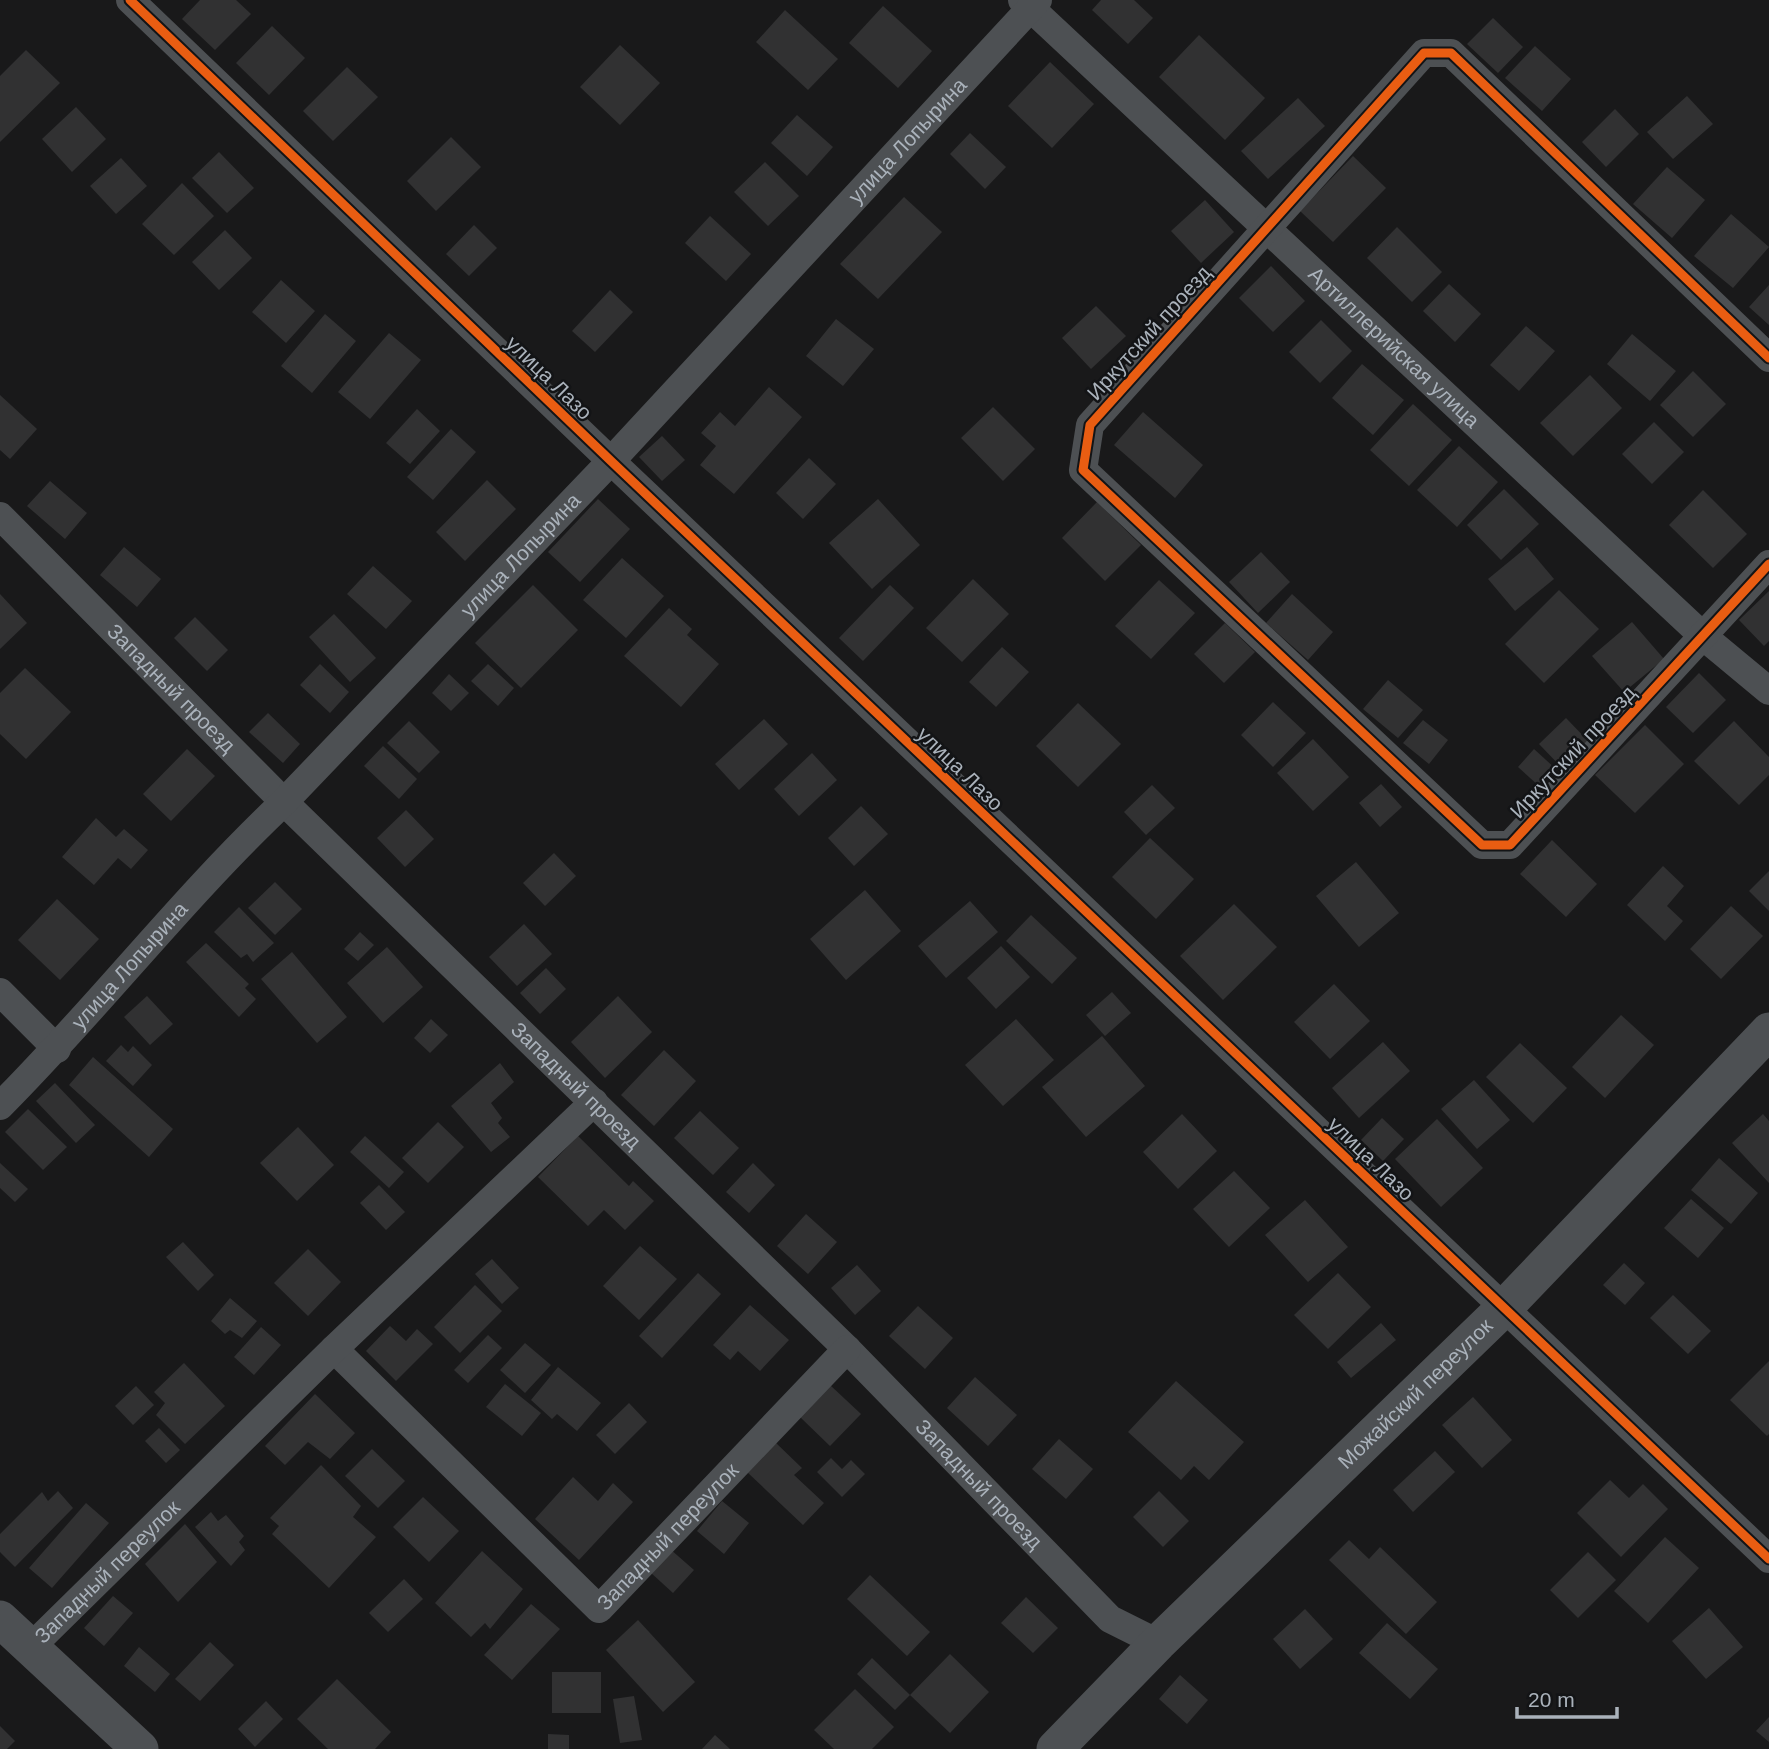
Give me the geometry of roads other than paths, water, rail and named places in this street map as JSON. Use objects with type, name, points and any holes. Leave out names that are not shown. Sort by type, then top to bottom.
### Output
[{"type":"street","name":"улица Лазо","points":[[130,0],[611,461],[1769,1559]]},
{"type":"street","name":"улица Лопырина","points":[[0,1106],[57,1049],[234,849],[284,802],[611,461],[1030,3]]},
{"type":"street","name":"Артиллерийская улица","points":[[1030,3],[1704,637],[1769,691]]},
{"type":"street","name":"Иркутский проезд","points":[[1769,358],[1451,53],[1424,53],[1090,425],[1083,470],[1482,845],[1510,845],[1769,564]]},
{"type":"street","name":"Западный проезд","points":[[0,516],[284,802],[847,1349],[1110,1619],[1158,1643]]},
{"type":"street","points":[[0,992],[57,1049]]},
{"type":"street","name":"Можайский переулок","points":[[1055,1749],[1158,1643],[1503,1309],[1769,1031]]},
{"type":"street","name":"Западный переулок","points":[[31,1647],[334,1349],[594,1102]]},
{"type":"street","name":"Западный переулок","points":[[334,1349],[599,1609],[847,1349]]},
{"type":"street","points":[[0,1619],[140,1749]]}]
